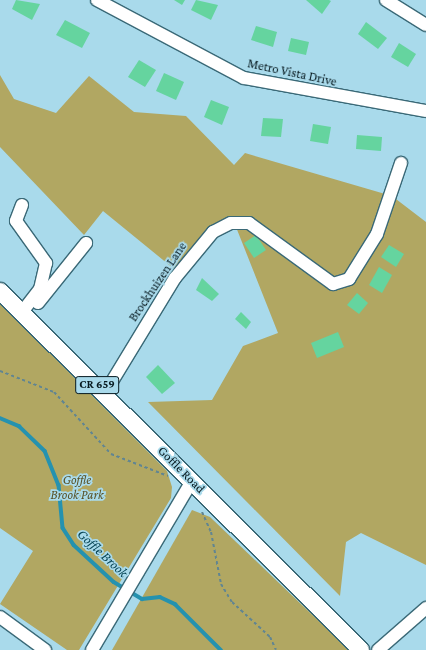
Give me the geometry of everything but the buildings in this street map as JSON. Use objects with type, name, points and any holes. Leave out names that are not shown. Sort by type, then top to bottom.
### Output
[{"type":"main road","name":"Goffle Road","points":[[0,291],[105,393],[361,650]]},
{"type":"street","name":"Metro Vista Drive","points":[[97,0],[244,78],[426,111]]},
{"type":"street","points":[[386,0],[426,25]]},
{"type":"street","name":"Brockhuizen Lane","points":[[105,393],[175,278],[213,232],[239,222],[249,223],[333,284],[349,279],[377,234],[401,163]]},
{"type":"street","points":[[22,205],[16,221],[46,263],[40,289],[24,314]]},
{"type":"street","points":[[24,314],[86,243]]},
{"type":"street","points":[[92,650],[192,481]]},
{"type":"street","points":[[378,650],[426,608]]},
{"type":"street","points":[[0,617],[45,650]]},
{"type":"path","points":[[0,371],[54,392],[111,454],[170,477]]},
{"type":"path","points":[[198,508],[211,532],[221,584],[232,602],[270,637],[276,650]]},
{"type":"green space","points":[[0,75],[14,99],[56,113],[89,76],[134,112],[186,116],[234,165],[245,153],[392,196],[426,222],[426,565],[361,533],[346,542],[340,596],[148,402],[212,400],[243,346],[278,333],[234,222],[179,273],[103,211],[84,235],[0,147]]},
{"type":"green space","name":"Goffle Brook Park","points":[[0,303],[167,471],[172,487],[171,498],[79,650],[67,650],[0,604],[33,551],[0,528]]},
{"type":"green space","points":[[192,510],[210,517],[349,650],[112,650]]},
{"type":"waterway","name":"Goffle Brook","points":[[0,418],[19,426],[45,451],[59,485],[63,528],[74,545],[114,582],[142,599],[160,597],[175,604],[221,650]]}]
